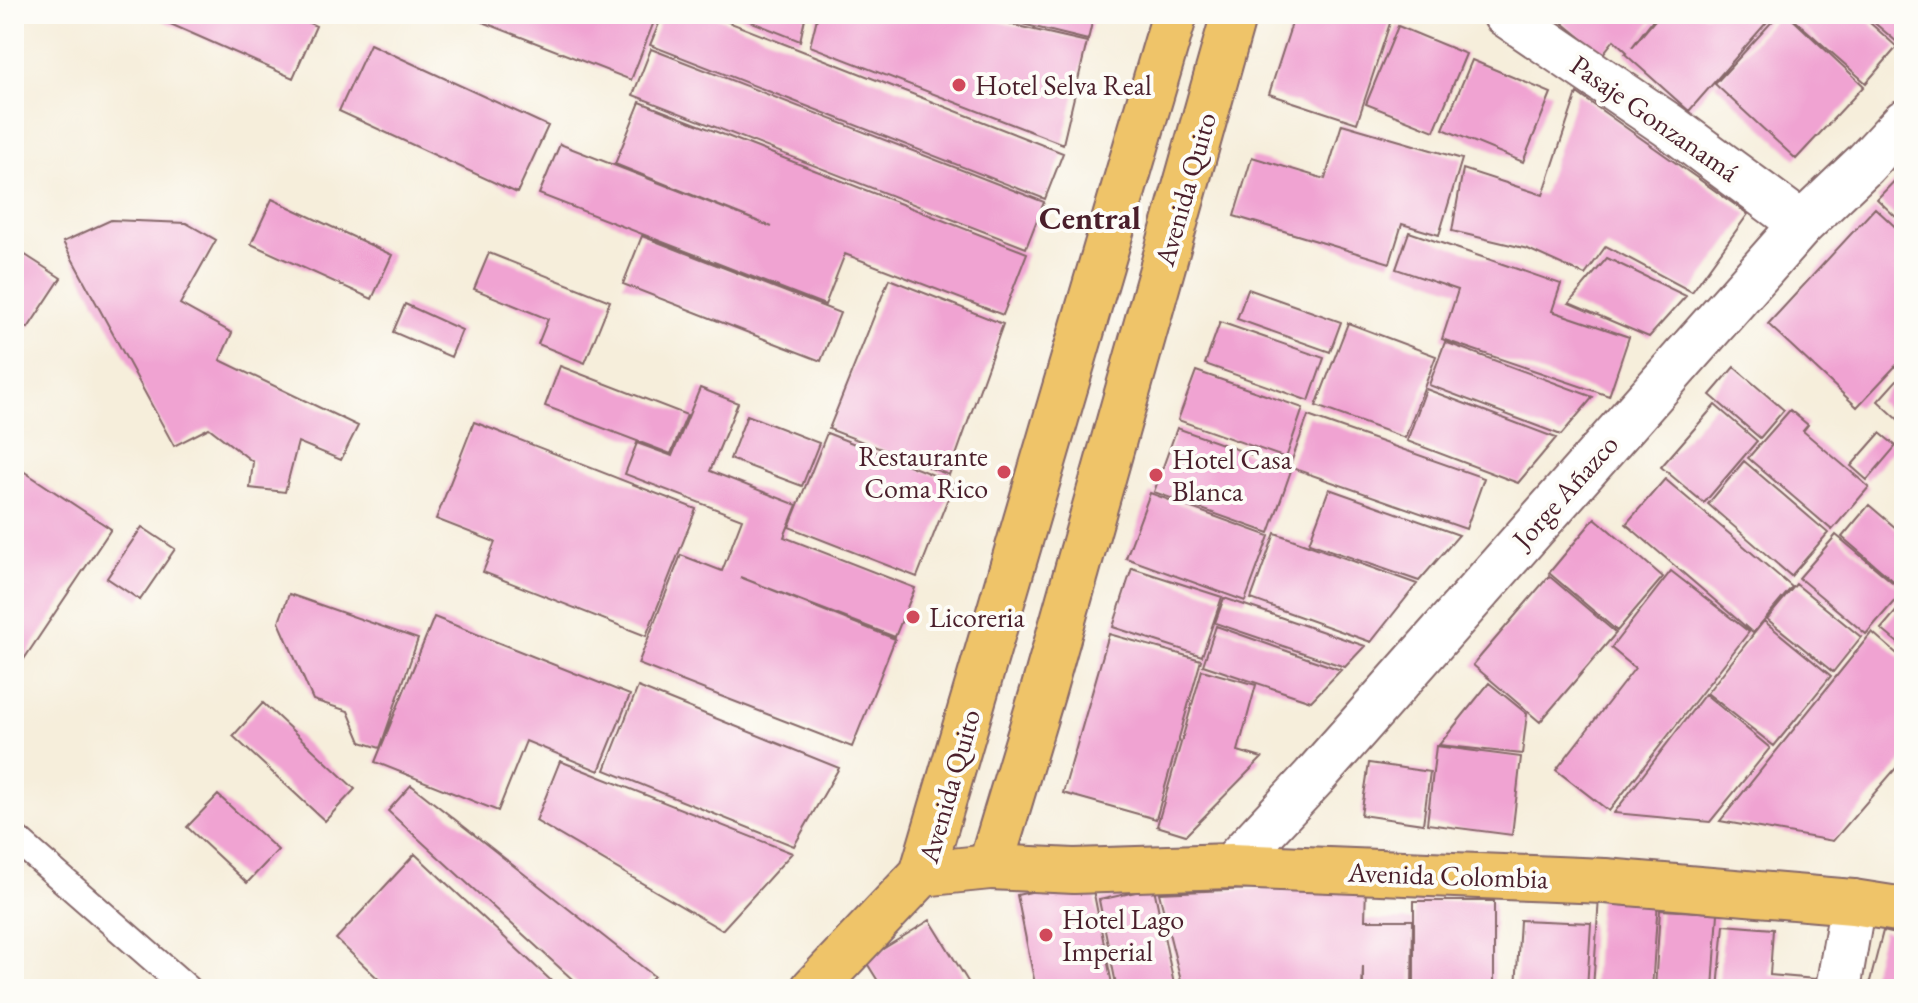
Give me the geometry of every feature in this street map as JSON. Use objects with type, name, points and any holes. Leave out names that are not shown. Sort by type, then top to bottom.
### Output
[{"type":"main road","name":"Avenida Quito","points":[[1175,14],[922,874],[990,867],[1043,691],[1234,14]]},
{"type":"main road","name":"Avenida Colombia","points":[[990,867],[1074,871],[1231,866],[1605,881],[1853,902],[1904,910]]},
{"type":"main road","points":[[813,989],[922,874]]},
{"type":"street","name":"Pasaje Gonzanamá","points":[[1505,14],[1668,125],[1802,224]]},
{"type":"street","name":"Jorge Añazco","points":[[1231,866],[1314,777],[1802,224],[1904,122]]},
{"type":"street","points":[[1838,989],[1853,902]]},
{"type":"lane","points":[[14,837],[188,989]]},
{"type":"building","points":[[162,14],[289,14],[316,26],[293,78],[159,19]]},
{"type":"building","points":[[477,14],[657,14],[631,80],[475,19]]},
{"type":"building","points":[[663,14],[708,14],[1063,153],[1045,199],[650,45]]},
{"type":"building","points":[[732,14],[806,14],[800,41]]},
{"type":"building","points":[[818,14],[965,14],[1087,42],[1063,144],[810,46]]},
{"type":"building","points":[[981,14],[1094,14],[1088,40]]},
{"type":"building","points":[[1295,14],[1393,14],[1357,123],[1269,94]]},
{"type":"building","points":[[1552,14],[1657,14],[1632,47],[1660,14],[1774,14],[1689,111],[1625,54],[1627,52],[1614,40],[1602,55]]},
{"type":"building","points":[[1779,14],[1787,14],[1864,86],[1796,159],[1715,84]]},
{"type":"building","points":[[1788,14],[1860,14],[1897,47],[1866,83]]},
{"type":"building","points":[[1864,14],[1904,14],[1904,48]]},
{"type":"building","points":[[1398,26],[1466,54],[1434,131],[1366,104]]},
{"type":"building","points":[[370,44],[548,126],[517,193],[339,111]]},
{"type":"building","points":[[651,49],[1044,202],[1026,248],[633,95]]},
{"type":"building","points":[[1472,60],[1551,93],[1523,162],[1443,129]]},
{"type":"building","points":[[1577,93],[1748,214],[1692,292],[1606,246],[1585,275],[1528,249],[1452,231],[1463,169],[1543,195]]},
{"type":"building","points":[[640,102],[1027,253],[1003,315],[845,254],[825,305],[539,194],[560,144],[772,227],[615,164]]},
{"type":"building","points":[[1342,124],[1462,159],[1439,235],[1402,224],[1390,263],[1234,216],[1252,157],[1325,179]]},
{"type":"building","points":[[1904,171],[1904,225],[1877,199]]},
{"type":"building","points":[[272,199],[392,255],[372,299],[251,244]]},
{"type":"building","points":[[1875,208],[1904,235],[1904,357],[1857,407],[1768,324]]},
{"type":"building","points":[[111,220],[186,223],[216,240],[180,304],[232,333],[220,360],[358,426],[341,460],[298,442],[285,492],[250,488],[253,462],[209,428],[174,446],[63,242]]},
{"type":"building","points":[[1409,232],[1561,284],[1552,311],[1629,337],[1609,396],[1442,339],[1458,290],[1396,269]]},
{"type":"building","points":[[642,236],[840,313],[821,361],[623,284]]},
{"type":"building","points":[[16,249],[61,278],[28,328],[14,319]]},
{"type":"building","points":[[489,253],[610,301],[585,363],[538,344],[548,319],[474,289]]},
{"type":"building","points":[[1607,258],[1686,296],[1649,337],[1569,303]]},
{"type":"building","points":[[889,279],[1003,324],[949,475],[829,429]]},
{"type":"building","points":[[1248,289],[1341,322],[1330,352],[1237,319]]},
{"type":"building","points":[[405,304],[462,330],[451,357],[393,332]]},
{"type":"building","points":[[1220,322],[1324,358],[1309,401],[1205,364]]},
{"type":"building","points":[[1348,323],[1436,356],[1405,438],[1316,406]]},
{"type":"building","points":[[1445,342],[1593,397],[1561,435],[1429,385]]},
{"type":"building","points":[[560,366],[687,415],[671,454],[545,406]]},
{"type":"building","points":[[1734,367],[1784,410],[1760,438],[1710,395]]},
{"type":"building","points":[[1196,371],[1303,408],[1286,458],[1178,420]]},
{"type":"building","points":[[1904,372],[1904,425],[1878,401]]},
{"type":"building","points":[[700,388],[738,403],[710,471],[797,505],[784,537],[915,588],[895,637],[740,577],[895,639],[852,747],[638,664],[681,555],[722,571],[742,519],[625,474],[637,443],[672,456]]},
{"type":"building","points":[[1426,389],[1556,438],[1518,483],[1407,441]]},
{"type":"building","points":[[1715,405],[1757,441],[1704,503],[1661,467]]},
{"type":"building","points":[[1790,410],[1808,425],[1803,431],[1869,487],[1832,530],[1748,458]]},
{"type":"building","points":[[747,415],[819,443],[802,486],[730,459]]},
{"type":"building","points":[[1308,416],[1484,478],[1466,529],[1292,468],[1269,533],[1154,492],[1177,428],[1289,468]]},
{"type":"building","points":[[474,422],[696,509],[646,636],[483,572],[495,542],[436,519]]},
{"type":"building","points":[[827,433],[954,483],[917,577],[789,527]]},
{"type":"building","points":[[1880,433],[1896,446],[1867,480],[1851,466]]},
{"type":"building","points":[[1744,461],[1828,533],[1791,576],[1708,504]]},
{"type":"building","points":[[14,465],[111,529],[14,674]]},
{"type":"building","points":[[1665,479],[1792,587],[1753,633],[1626,524]]},
{"type":"building","points":[[1329,489],[1459,535],[1419,581],[1309,543]]},
{"type":"building","points":[[1150,493],[1269,536],[1245,601],[1126,558]]},
{"type":"building","points":[[1869,505],[1904,535],[1904,590],[1842,537]]},
{"type":"building","points":[[1595,518],[1663,577],[1617,631],[1549,573]]},
{"type":"building","points":[[142,527],[175,549],[140,600],[107,578]]},
{"type":"building","points":[[1275,533],[1417,584],[1371,642],[1251,599]]},
{"type":"building","points":[[1836,535],[1903,591],[1866,634],[1799,578]]},
{"type":"building","points":[[1132,568],[1222,597],[1202,656],[1113,627]]},
{"type":"building","points":[[1671,571],[1749,632],[1609,811],[1556,770],[1635,668],[1611,648]]},
{"type":"building","points":[[1549,576],[1616,633],[1540,722],[1473,665]]},
{"type":"building","points":[[1796,584],[1861,637],[1833,672],[1767,619]]},
{"type":"building","points":[[289,594],[418,639],[380,748],[361,742],[348,711],[313,700],[279,622]]},
{"type":"building","points":[[1224,598],[1365,646],[1345,667],[1215,623]]},
{"type":"building","points":[[1904,602],[1904,648],[1881,629]]},
{"type":"building","points":[[434,617],[630,695],[599,771],[526,741],[498,811],[375,762]]},
{"type":"building","points":[[1764,621],[1831,676],[1774,746],[1707,693]]},
{"type":"building","points":[[1216,626],[1341,670],[1311,701],[1203,665]]},
{"type":"building","points":[[1872,632],[1904,660],[1904,759],[1833,841],[1720,821]]},
{"type":"building","points":[[1109,634],[1201,660],[1156,819],[1063,793]]},
{"type":"building","points":[[1202,670],[1256,685],[1238,751],[1262,758],[1186,835],[1157,826]]},
{"type":"building","points":[[1489,683],[1527,714],[1522,754],[1439,745]]},
{"type":"building","points":[[638,687],[839,768],[794,846],[605,770]]},
{"type":"building","points":[[1705,694],[1770,748],[1710,822],[1614,813]]},
{"type":"building","points":[[263,703],[355,789],[325,821],[233,736]]},
{"type":"building","points":[[1436,746],[1521,757],[1512,835],[1427,824]]},
{"type":"building","points":[[560,761],[792,853],[722,930],[536,821]]},
{"type":"building","points":[[1369,763],[1430,772],[1423,824],[1361,815]]},
{"type":"building","points":[[411,785],[654,976],[642,989],[583,989],[388,811]]},
{"type":"building","points":[[218,795],[278,850],[247,883],[187,827]]},
{"type":"building","points":[[415,854],[560,989],[389,989],[336,939]]},
{"type":"building","points":[[1091,879],[1113,989],[1036,989],[1017,895]]},
{"type":"building","points":[[1366,884],[1365,920],[1413,920],[1412,989],[1363,989],[1363,966],[1362,989],[1183,989],[1159,893]]},
{"type":"building","points":[[1154,888],[1175,989],[1117,989],[1099,900]]},
{"type":"building","points":[[1599,897],[1658,900],[1652,989],[1593,989]]},
{"type":"building","points":[[1414,901],[1494,901],[1494,989],[1414,989]]},
{"type":"building","points":[[1660,910],[1718,913],[1713,989],[1655,989]]},
{"type":"building","points":[[930,920],[972,988],[883,989],[865,960]]},
{"type":"building","points":[[1520,920],[1591,923],[1587,989],[1516,989]]},
{"type":"building","points":[[1724,925],[1773,929],[1770,975],[1815,979],[1814,989],[1718,989]]},
{"type":"building","points":[[1883,931],[1904,936],[1904,989],[1868,989]]},
{"type":"place","name":"Hotel Selva Real","points":[[959,85]]},
{"type":"place","name":"Restaurante Coma Rico","points":[[1004,472]]},
{"type":"place","name":"Hotel Casa Blanca","points":[[1156,475]]},
{"type":"place","name":"Licoreria","points":[[913,617]]},
{"type":"place","name":"Hotel Lago Imperial","points":[[1046,935]]},
{"type":"district","name":"Central","points":[[1090,218]]}]
